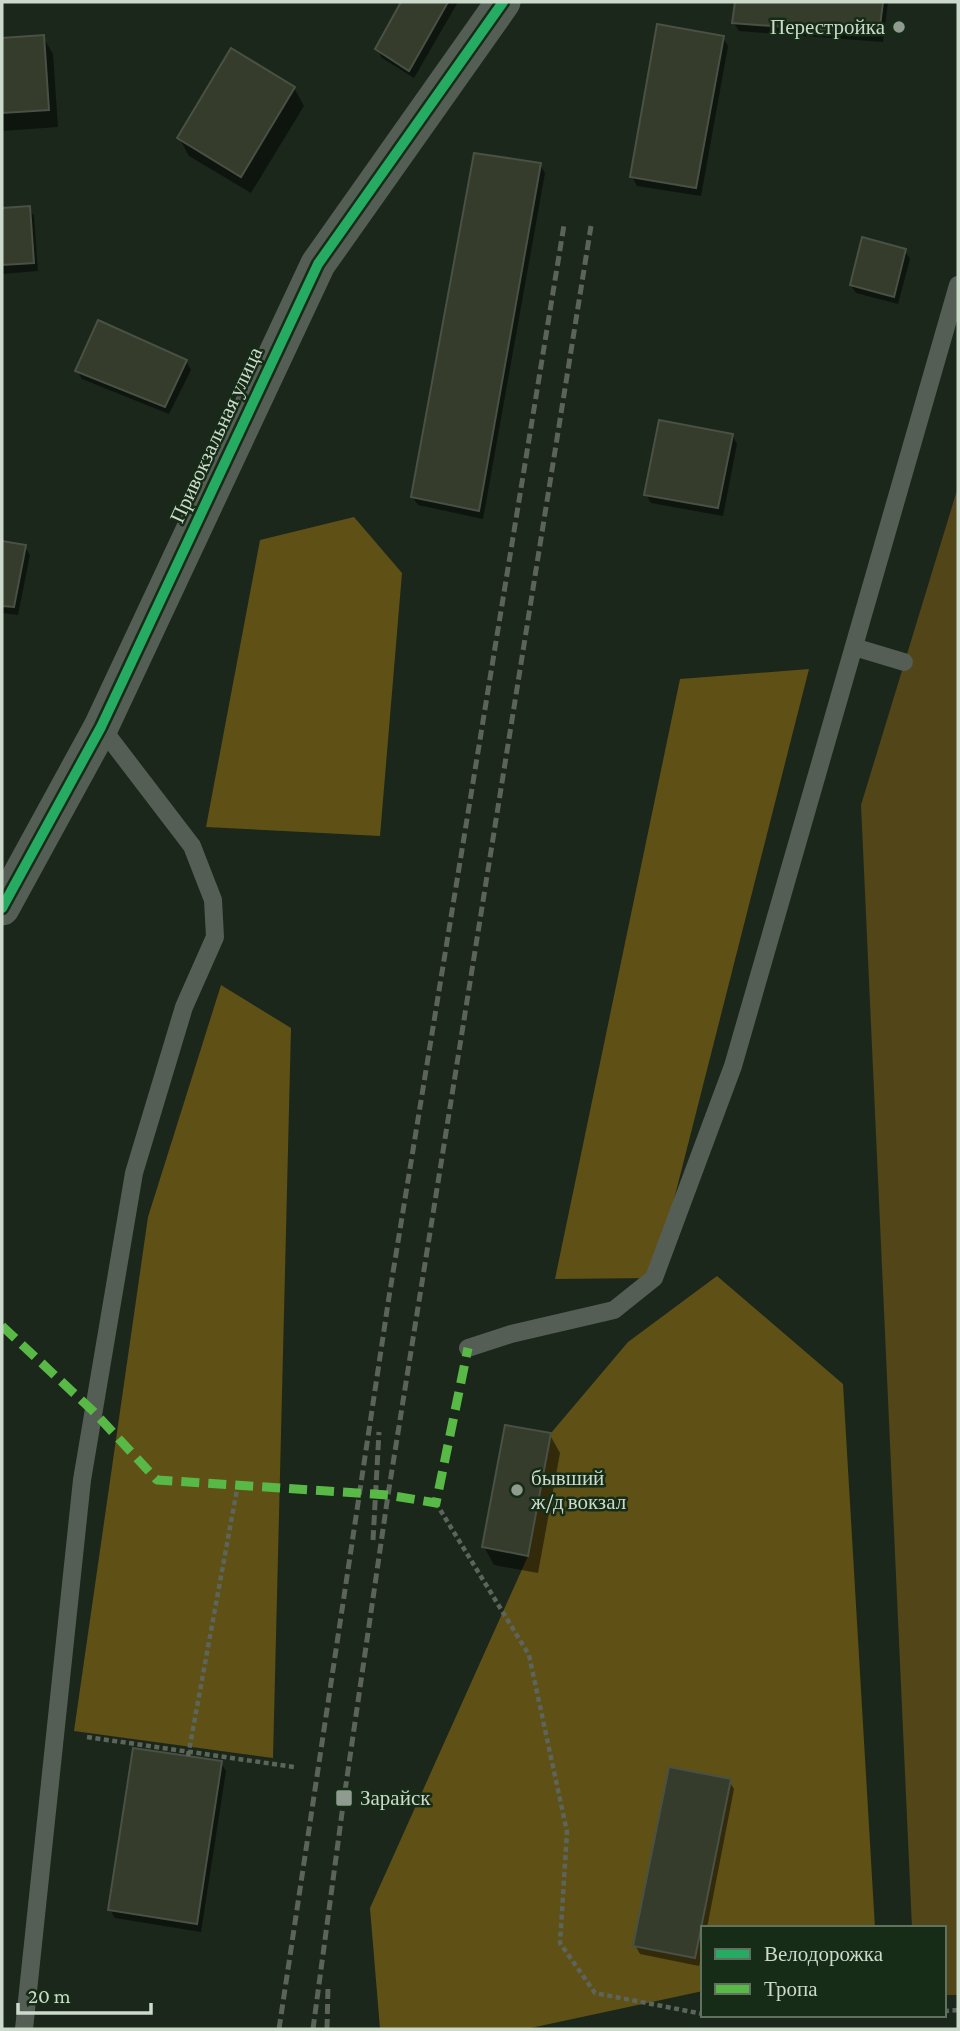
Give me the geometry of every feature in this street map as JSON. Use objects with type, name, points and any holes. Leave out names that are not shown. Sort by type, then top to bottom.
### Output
[{"type":"street","name":"Привокзальная улица","points":[[2,908],[101,727],[318,264],[503,2]]},
{"type":"lane","points":[[468,1348],[510,1334],[614,1310],[654,1278],[733,1066],[958,285]]},
{"type":"lane","points":[[854,647],[904,662]]},
{"type":"lane","points":[[24,2029],[82,1480],[134,1173],[184,1007],[215,937],[213,900],[192,846],[101,727]]},
{"type":"path","points":[[188,1754],[238,1484]]},
{"type":"path","points":[[436,1503],[529,1655],[567,1832],[560,1943],[595,1993],[701,2014]]},
{"type":"path","points":[[56,1732],[188,1754],[294,1767]]},
{"type":"shaded area","points":[[958,487],[958,1995],[946,1995],[946,1926],[912,1926],[861,805]]},
{"type":"shaded area","points":[[354,517],[402,573],[380,836],[206,827],[260,540]]},
{"type":"shaded area","points":[[809,669],[654,1278],[555,1279],[680,679]]},
{"type":"shaded area","points":[[221,985],[291,1028],[273,1758],[74,1731],[148,1217]]},
{"type":"shaded area","points":[[717,1276],[843,1384],[875,1926],[701,1926],[701,1991],[526,2029],[380,2029],[370,1908],[528,1556],[551,1433],[628,1342]]},
{"type":"building","points":[[401,2],[448,2],[409,71],[375,49]]},
{"type":"building","points":[[735,2],[883,2],[879,34],[732,23]]},
{"type":"building","points":[[657,24],[724,36],[696,188],[630,177]]},
{"type":"building","points":[[44,35],[49,110],[2,113],[2,38]]},
{"type":"building","points":[[231,48],[295,87],[241,177],[177,138]]},
{"type":"building","points":[[474,153],[541,163],[479,511],[411,497]]},
{"type":"building","points":[[30,206],[34,263],[2,265],[2,208]]},
{"type":"building","points":[[862,237],[906,249],[894,297],[850,285]]},
{"type":"building","points":[[98,320],[187,360],[165,407],[75,371]]},
{"type":"building","points":[[659,420],[733,434],[718,508],[644,495]]},
{"type":"building","points":[[2,541],[26,545],[14,607],[2,606]]},
{"type":"building","name":"бывший ж/д вокзал","points":[[505,1425],[551,1433],[528,1556],[482,1547]]},
{"type":"building","points":[[133,1748],[222,1761],[197,1924],[108,1910]]},
{"type":"building","points":[[669,1767],[731,1779],[695,1958],[633,1946]]},
{"type":"railway","points":[[279,2029],[389,1297],[564,225]]},
{"type":"railway","points":[[313,2029],[388,1495],[591,226]]},
{"type":"railway","points":[[373,1540],[379,1432]]},
{"type":"railway","points":[[327,2029],[328,1987]]},
{"type":"marked path","points":[[2,1326],[94,1412],[157,1480],[388,1495],[436,1503],[468,1348]]},
{"type":"cycle path","points":[[2,908],[101,727],[318,264],[503,2]]},
{"type":"place","name":"Перестройка","points":[[899,27]]},
{"type":"place","name":"бывший ж/д вокзал","points":[[517,1490]]},
{"type":"place","name":"Зарайск","points":[[344,1798]]}]
